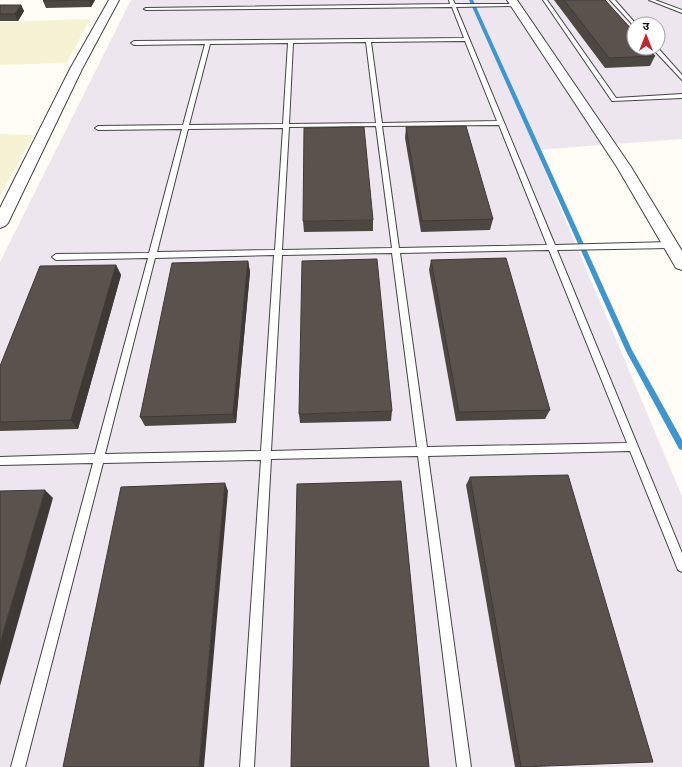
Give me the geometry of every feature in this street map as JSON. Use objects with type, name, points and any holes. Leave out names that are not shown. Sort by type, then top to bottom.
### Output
[{"type":"street","points":[[0,222],[76,69],[114,0]]},
{"type":"street","points":[[514,2],[624,167],[682,264]]},
{"type":"lane","points":[[545,0],[614,100],[682,96]]},
{"type":"lane","points":[[612,0],[626,16]]},
{"type":"lane","points":[[652,0],[682,12]]},
{"type":"lane","points":[[146,9],[453,3],[480,5],[514,2]]},
{"type":"lane","points":[[453,3],[682,566]]},
{"type":"lane","points":[[134,43],[468,39]]},
{"type":"lane","points":[[368,40],[464,767]]},
{"type":"lane","points":[[247,767],[291,41]]},
{"type":"lane","points":[[18,767],[208,42]]},
{"type":"lane","points":[[662,56],[682,78]]},
{"type":"lane","points":[[98,128],[502,123]]},
{"type":"lane","points":[[56,257],[670,245]]},
{"type":"lane","points":[[0,460],[634,447]]},
{"type":"shaded area","points":[[131,0],[682,0],[682,139],[536,150],[682,496],[682,767],[0,767],[0,262]]},
{"type":"shaded area","points":[[90,19],[67,63],[0,65],[0,22]]},
{"type":"shaded area","points":[[0,134],[34,135],[0,195]]},
{"type":"building","points":[[44,0],[89,0],[43,1]]},
{"type":"building","points":[[564,0],[605,0],[626,23],[626,56],[655,56],[609,58]]},
{"type":"building","points":[[0,5],[21,5],[15,14],[0,14]]},
{"type":"building","points":[[466,126],[493,219],[422,221],[406,127]]},
{"type":"building","points":[[364,127],[373,220],[303,221],[304,128]]},
{"type":"building","points":[[506,258],[550,410],[459,412],[431,260]]},
{"type":"building","points":[[377,259],[392,411],[299,414],[302,261]]},
{"type":"building","points":[[248,261],[233,414],[140,417],[172,263]]},
{"type":"building","points":[[116,265],[71,420],[0,422],[0,366],[40,266]]},
{"type":"building","points":[[568,475],[653,762],[521,767],[470,477]]},
{"type":"building","points":[[401,481],[429,767],[291,767],[297,484]]},
{"type":"building","points":[[225,483],[199,767],[63,767],[121,487]]},
{"type":"building","points":[[45,490],[0,643],[0,491]]},
{"type":"waterway","points":[[471,0],[629,351],[682,447]]}]
